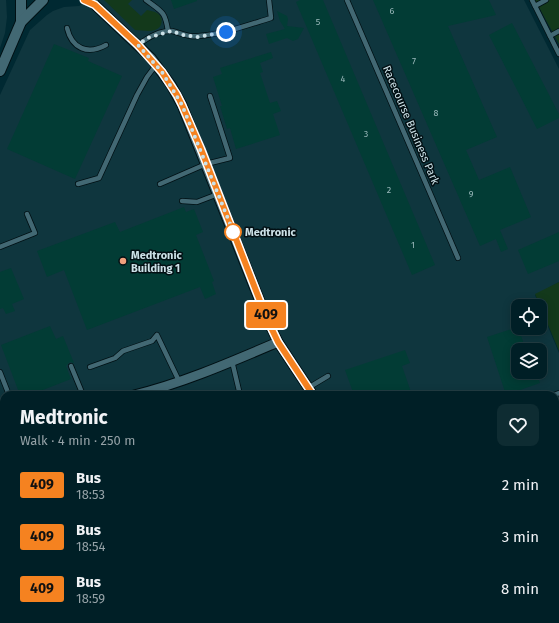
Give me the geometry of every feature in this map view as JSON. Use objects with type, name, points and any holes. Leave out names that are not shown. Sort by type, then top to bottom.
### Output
[{"type":"street","points":[[21,0],[21,22]]},
{"type":"street","points":[[0,71],[21,22],[43,0]]},
{"type":"street","points":[[84,0],[94,2],[138,45],[171,85],[182,105],[267,319],[278,342],[310,391]]},
{"type":"street","points":[[149,391],[232,361],[278,342]]},
{"type":"lane","points":[[146,0],[161,11],[166,17],[168,31]]},
{"type":"lane","points":[[138,45],[147,38],[168,31],[197,37],[226,32],[271,18],[268,3],[269,0]]},
{"type":"lane","name":"Racecourse Business Park","points":[[347,0],[458,258]]},
{"type":"lane","points":[[532,0],[559,54]]},
{"type":"lane","points":[[535,6],[546,0]]},
{"type":"lane","points":[[67,28],[71,40],[77,46],[85,50],[92,50],[106,44]]},
{"type":"lane","points":[[550,36],[559,31]]},
{"type":"lane","points":[[78,184],[99,178],[137,95],[156,65]]},
{"type":"lane","points":[[160,184],[206,164],[230,158],[210,96]]},
{"type":"lane","points":[[182,201],[197,202],[218,194]]},
{"type":"lane","points":[[0,247],[35,233],[27,214]]},
{"type":"lane","points":[[90,367],[116,358],[123,351],[152,341],[157,335],[179,381]]},
{"type":"lane","points":[[232,361],[239,391]]},
{"type":"lane","points":[[71,366],[81,391]]},
{"type":"lane","points":[[0,372],[7,391]]},
{"type":"lane","points":[[312,391],[328,376]]},
{"type":"shaded area","points":[[0,0],[6,0],[7,17],[5,33],[0,48]]},
{"type":"shaded area","points":[[91,0],[524,0],[559,69],[559,282],[535,295],[537,299],[511,299],[511,335],[547,335],[547,324],[559,353],[559,391],[0,391],[0,95],[30,30],[53,11],[64,7],[79,6]]},
{"type":"green space","points":[[104,0],[132,0],[128,4],[141,16],[147,10],[157,13],[162,20],[161,25],[158,29],[153,31],[135,30]]},
{"type":"green space","points":[[535,0],[559,0],[559,44]]},
{"type":"green space","points":[[559,282],[559,351],[547,322],[547,299],[537,299],[535,294]]},
{"type":"building","points":[[171,0],[197,0],[197,1],[174,9]]},
{"type":"building","points":[[300,0],[323,0],[435,265],[412,275],[296,2]]},
{"type":"building","points":[[373,0],[489,0],[496,15],[448,26],[497,137],[466,150],[479,180],[510,167],[531,217],[500,230],[508,249],[501,252],[496,239],[480,246]]},
{"type":"building","points":[[277,11],[287,16],[287,26],[304,28],[298,39],[293,41],[287,38],[269,44],[266,34],[285,29],[280,21]]},
{"type":"building","points":[[512,23],[559,114],[559,118],[537,129],[489,35]]},
{"type":"building","points":[[54,44],[89,58],[88,61],[122,76],[75,179],[7,149]]},
{"type":"building","points":[[271,52],[273,58],[260,63],[263,72],[260,73],[270,103],[277,101],[281,111],[273,114],[280,135],[236,149],[230,128],[227,129],[213,77],[222,74],[220,68]]},
{"type":"building","name":"Medtronic Building 1","points":[[184,207],[186,212],[194,209],[203,232],[196,235],[214,281],[212,282],[216,294],[205,299],[200,287],[87,330],[64,270],[47,277],[37,251],[115,222],[120,232]]},
{"type":"building","points":[[559,232],[559,261],[528,274],[518,250]]},
{"type":"building","points":[[11,268],[24,299],[12,304],[15,311],[6,314],[3,308],[0,309],[0,272]]},
{"type":"building","points":[[50,326],[56,339],[63,336],[74,363],[70,362],[66,366],[71,379],[40,391],[18,391],[1,345]]},
{"type":"building","points":[[511,329],[511,335],[521,335],[524,343],[511,343],[511,379],[539,379],[540,383],[517,391],[505,391],[487,337]]},
{"type":"building","points":[[405,350],[410,363],[402,366],[411,391],[353,391],[345,370]]},
{"type":"bus line","name":"409","points":[[84,0],[95,5],[151,58],[177,95],[201,149],[267,319],[278,342],[310,391]]},
{"type":"place","name":"Medtronic","points":[[233,232]]},
{"type":"place","name":"Medtronic Building 1","points":[[123,261]]},
{"type":"route","points":[[226,32],[197,37],[171,31],[163,32],[147,38],[138,45],[162,72],[182,105],[235,236],[233,232]]}]
